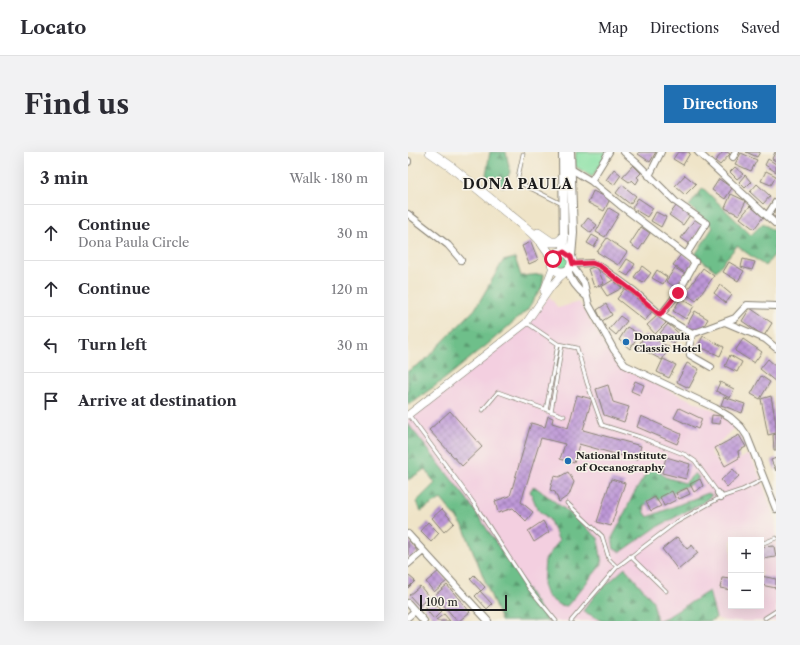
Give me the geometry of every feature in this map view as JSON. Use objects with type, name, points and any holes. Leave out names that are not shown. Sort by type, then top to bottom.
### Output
[{"type":"main road","points":[[430,152],[450,166],[532,233],[541,242],[560,273],[569,264],[574,234],[570,152]]},
{"type":"main road","points":[[437,152],[551,242],[569,264]]},
{"type":"main road","points":[[563,152],[564,237],[569,264]]},
{"type":"main road","points":[[551,242],[558,242],[564,237]]},
{"type":"main road","points":[[553,263],[556,254],[569,264]]},
{"type":"street","points":[[591,181],[609,152]]},
{"type":"street","points":[[624,152],[676,202],[706,223],[686,255]]},
{"type":"street","points":[[649,176],[661,152]]},
{"type":"street","points":[[698,152],[776,224]]},
{"type":"street","points":[[571,169],[591,181],[695,262],[678,293],[660,315]]},
{"type":"street","points":[[767,216],[776,202]]},
{"type":"street","points":[[408,214],[448,245],[461,260]]},
{"type":"street","points":[[526,323],[544,293],[553,263]]},
{"type":"street","points":[[569,264],[592,263],[600,266],[634,292],[660,315],[692,334]]},
{"type":"street","points":[[569,264],[584,282],[589,304],[614,350],[625,364],[715,408],[730,417],[741,427],[747,436],[776,509]]},
{"type":"street","points":[[569,264],[569,276],[575,285],[587,296]]},
{"type":"street","points":[[408,415],[526,323],[569,264]]},
{"type":"street","points":[[692,334],[735,318],[747,305],[776,306]]},
{"type":"street","points":[[724,322],[765,339],[776,348]]},
{"type":"street","points":[[692,334],[689,348],[690,354],[711,367]]},
{"type":"street","points":[[408,534],[488,621]]},
{"type":"street","points":[[408,564],[423,551]]},
{"type":"street","points":[[408,603],[424,621]]},
{"type":"street","points":[[408,617],[415,611]]},
{"type":"lane","points":[[523,154],[518,177],[522,184],[564,204]]},
{"type":"lane","points":[[526,323],[558,344],[577,348],[587,383],[602,425],[640,437],[686,455],[695,461],[719,495]]},
{"type":"lane","points":[[546,410],[558,344]]},
{"type":"lane","points":[[551,412],[562,345]]},
{"type":"lane","points":[[483,410],[498,392],[564,416]]},
{"type":"lane","points":[[408,415],[479,511],[529,588],[556,621]]},
{"type":"lane","points":[[571,621],[617,568],[630,556],[675,523],[719,495],[742,490],[764,479]]},
{"type":"lane","points":[[567,503],[602,536],[609,559],[617,568]]},
{"type":"lane","points":[[764,543],[776,538]]},
{"type":"lane","points":[[630,556],[666,591]]},
{"type":"lane","points":[[765,618],[776,611]]},
{"type":"shaded area","name":"National Institute of Oceanography","points":[[549,296],[558,308],[579,302],[617,364],[631,373],[720,413],[736,426],[710,452],[722,468],[749,454],[761,478],[776,524],[776,621],[725,621],[716,618],[710,621],[504,621],[465,525],[408,446],[408,419],[528,325]]},
{"type":"green space","points":[[490,152],[506,152],[510,172],[503,187],[486,175]]},
{"type":"green space","points":[[576,152],[608,152],[592,177],[575,166]]},
{"type":"green space","points":[[703,188],[751,235],[763,223],[776,233],[776,253],[765,266],[737,246],[716,271],[695,255],[713,227],[689,206]]},
{"type":"green space","points":[[562,255],[567,257],[569,262],[567,267],[562,269],[557,267],[555,262],[557,257]]},
{"type":"green space","points":[[515,258],[521,276],[544,274],[542,287],[527,310],[442,381],[408,405],[408,371],[424,361],[475,309],[503,261]]},
{"type":"green space","points":[[408,424],[467,499],[548,621],[501,621],[463,526],[441,499],[421,511],[416,502],[435,483],[425,469],[408,480]]},
{"type":"green space","points":[[655,468],[665,477],[685,483],[695,473],[699,478],[693,483],[645,505],[644,511],[648,517],[708,493],[712,495],[702,503],[657,527],[621,552],[614,549],[612,538],[633,495],[646,474]]},
{"type":"green space","points":[[534,486],[571,514],[598,538],[602,564],[567,606],[559,605],[547,596],[543,585],[545,560],[559,541],[549,519],[538,510],[530,491]]},
{"type":"green space","points":[[625,568],[653,601],[657,621],[602,621],[583,611],[596,594]]},
{"type":"green space","points":[[709,591],[716,618],[710,621],[657,621],[669,616]]},
{"type":"building","points":[[639,152],[656,152],[650,162],[638,154]]},
{"type":"building","points":[[678,152],[690,153],[683,165],[673,159]]},
{"type":"building","points":[[723,152],[730,154],[720,165],[715,161]]},
{"type":"building","points":[[746,152],[760,152],[757,157]]},
{"type":"building","points":[[775,152],[776,153],[776,161],[772,159]]},
{"type":"building","points":[[741,153],[757,160],[751,171],[735,164]]},
{"type":"building","points":[[768,159],[776,164],[776,172],[765,165]]},
{"type":"building","points":[[633,165],[641,173],[637,177],[639,179],[636,184],[632,180],[629,182],[622,177]]},
{"type":"building","points":[[735,167],[743,174],[737,179],[730,172]]},
{"type":"building","points":[[614,169],[621,175],[614,185],[606,180]]},
{"type":"building","points":[[766,171],[776,176],[771,185],[761,181]]},
{"type":"building","points":[[685,175],[696,184],[685,195],[675,186]]},
{"type":"building","points":[[745,175],[751,182],[745,188],[739,182]]},
{"type":"building","points":[[719,179],[732,188],[725,199],[712,190]]},
{"type":"building","points":[[757,184],[770,196],[763,204],[750,192]]},
{"type":"building","points":[[622,185],[636,196],[630,204],[616,193]]},
{"type":"building","points":[[593,191],[610,199],[604,211],[588,203]]},
{"type":"building","points":[[731,194],[746,201],[739,215],[725,208]]},
{"type":"building","points":[[638,198],[653,208],[647,217],[632,208]]},
{"type":"building","points":[[677,205],[690,215],[683,225],[669,215]]},
{"type":"building","points":[[750,206],[763,217],[754,229],[740,218]]},
{"type":"building","points":[[609,208],[619,214],[605,237],[596,232]]},
{"type":"building","points":[[776,209],[776,218],[772,215]]},
{"type":"building","points":[[656,212],[666,217],[661,227],[651,221]]},
{"type":"building","points":[[588,218],[597,225],[591,233],[582,226]]},
{"type":"building","points":[[695,219],[704,225],[690,244],[681,238]]},
{"type":"building","points":[[641,227],[650,233],[639,250],[630,244]]},
{"type":"building","points":[[592,235],[599,239],[594,247],[587,243]]},
{"type":"building","points":[[607,238],[627,252],[618,265],[597,252]]},
{"type":"building","points":[[531,242],[538,260],[529,264],[522,246]]},
{"type":"building","points":[[682,253],[693,262],[687,274],[673,265]]},
{"type":"building","points":[[627,259],[635,264],[628,276],[619,271]]},
{"type":"building","points":[[743,259],[755,262],[752,270],[741,267]]},
{"type":"building","points":[[729,262],[744,271],[738,281],[723,272]]},
{"type":"building","points":[[597,266],[604,284],[594,287],[588,269]]},
{"type":"building","points":[[642,266],[651,273],[643,283],[634,277]]},
{"type":"building","points":[[675,268],[685,274],[676,288],[666,281]]},
{"type":"building","points":[[703,268],[714,276],[696,301],[685,293]]},
{"type":"building","points":[[657,270],[667,277],[663,284],[652,278]]},
{"type":"building","points":[[613,280],[622,288],[607,296],[601,287]]},
{"type":"building","points":[[720,285],[732,295],[726,303],[714,293]]},
{"type":"building","points":[[625,288],[653,310],[645,321],[617,299]]},
{"type":"building","points":[[681,298],[694,306],[686,319],[673,311]]},
{"type":"building","points":[[606,304],[612,315],[602,321],[597,310]]},
{"type":"building","points":[[750,308],[772,323],[764,336],[742,321]]},
{"type":"building","points":[[695,311],[708,319],[699,334],[686,327]]},
{"type":"building","points":[[658,315],[666,323],[655,334],[647,325]]},
{"type":"building","points":[[620,316],[627,321],[616,335],[609,329]]},
{"type":"building","points":[[668,324],[682,336],[674,344],[660,333]]},
{"type":"building","points":[[627,327],[639,334],[630,349],[619,340]]},
{"type":"building","points":[[645,334],[669,347],[662,360],[638,347]]},
{"type":"building","points":[[703,336],[724,347],[720,356],[698,346]]},
{"type":"building","points":[[743,339],[762,352],[754,363],[735,351]]},
{"type":"building","points":[[730,355],[742,362],[737,372],[725,366]]},
{"type":"building","points":[[663,359],[676,365],[669,378],[657,372]]},
{"type":"building","points":[[768,359],[776,366],[776,382],[760,369]]},
{"type":"building","points":[[687,363],[699,369],[689,388],[677,382]]},
{"type":"building","points":[[761,376],[770,382],[760,399],[751,394]]},
{"type":"building","points":[[635,381],[644,385],[640,395],[631,391]]},
{"type":"building","points":[[720,382],[734,389],[730,398],[716,391]]},
{"type":"building","points":[[608,385],[613,402],[629,407],[624,422],[604,415],[596,389]]},
{"type":"building","points":[[577,395],[592,399],[583,430],[641,446],[637,460],[579,444],[574,463],[560,459],[565,444],[541,438],[521,502],[533,512],[526,521],[513,508],[498,513],[495,501],[510,496],[531,423],[545,427],[548,416],[553,418],[552,423],[568,428]]},
{"type":"building","points":[[771,396],[776,424],[776,433],[768,435],[761,399]]},
{"type":"building","points":[[724,397],[745,404],[742,413],[721,405]]},
{"type":"building","points":[[679,408],[702,419],[698,429],[674,418]]},
{"type":"building","points":[[450,411],[482,447],[462,466],[429,430]]},
{"type":"building","points":[[712,415],[721,416],[720,424],[711,423]]},
{"type":"building","points":[[641,416],[681,434],[677,444],[637,427]]},
{"type":"building","points":[[776,434],[776,450],[774,450],[773,435]]},
{"type":"building","points":[[739,435],[746,447],[738,451],[739,458],[725,466],[715,448]]},
{"type":"building","points":[[666,457],[690,464],[686,479],[662,473]]},
{"type":"building","points":[[776,458],[776,471],[771,460]]},
{"type":"building","points":[[733,469],[739,476],[727,487],[721,480]]},
{"type":"building","points":[[568,472],[574,482],[569,495],[559,502],[555,492],[550,490],[554,476],[559,477]]},
{"type":"building","points":[[611,479],[625,483],[611,526],[597,522]]},
{"type":"building","points":[[700,479],[703,486],[694,492],[690,484]]},
{"type":"building","points":[[687,488],[690,494],[679,499],[676,493]]},
{"type":"building","points":[[672,491],[676,500],[664,506],[660,497]]},
{"type":"building","points":[[655,497],[661,506],[651,511],[646,502]]},
{"type":"building","points":[[442,509],[454,523],[444,532],[432,518]]},
{"type":"building","points":[[543,521],[549,532],[534,542],[528,531]]},
{"type":"building","points":[[428,522],[439,533],[431,542],[420,531]]},
{"type":"building","points":[[677,537],[687,549],[692,545],[698,553],[678,570],[662,549]]},
{"type":"building","points":[[409,540],[418,552],[408,560],[408,541]]},
{"type":"building","points":[[774,546],[776,557],[764,559],[764,547]]},
{"type":"building","points":[[439,571],[447,581],[434,592],[426,582]]},
{"type":"building","points":[[408,575],[415,581],[408,588]]},
{"type":"building","points":[[474,575],[485,587],[481,591],[470,579]]},
{"type":"building","points":[[764,577],[776,579],[776,588],[764,586]]},
{"type":"building","points":[[722,578],[728,579],[728,589],[720,588]]},
{"type":"building","points":[[447,585],[470,612],[459,621],[457,621],[435,595]]},
{"type":"building","points":[[420,586],[429,597],[419,606],[409,595]]},
{"type":"building","points":[[480,591],[492,604],[487,609],[475,596]]},
{"type":"building","points":[[433,600],[442,611],[434,619],[424,607]]},
{"type":"building","points":[[444,614],[450,621],[436,620]]},
{"type":"place","name":"Donapaula Classic Hotel","points":[[626,342]]},
{"type":"place","name":"National Institute of Oceanography","points":[[568,461]]},
{"type":"district","name":"DONA PAULA","points":[[518,184]]},
{"type":"route","points":[[553,259],[556,254],[564,252],[571,257],[573,264],[597,264],[634,292],[660,315],[678,293]]}]
